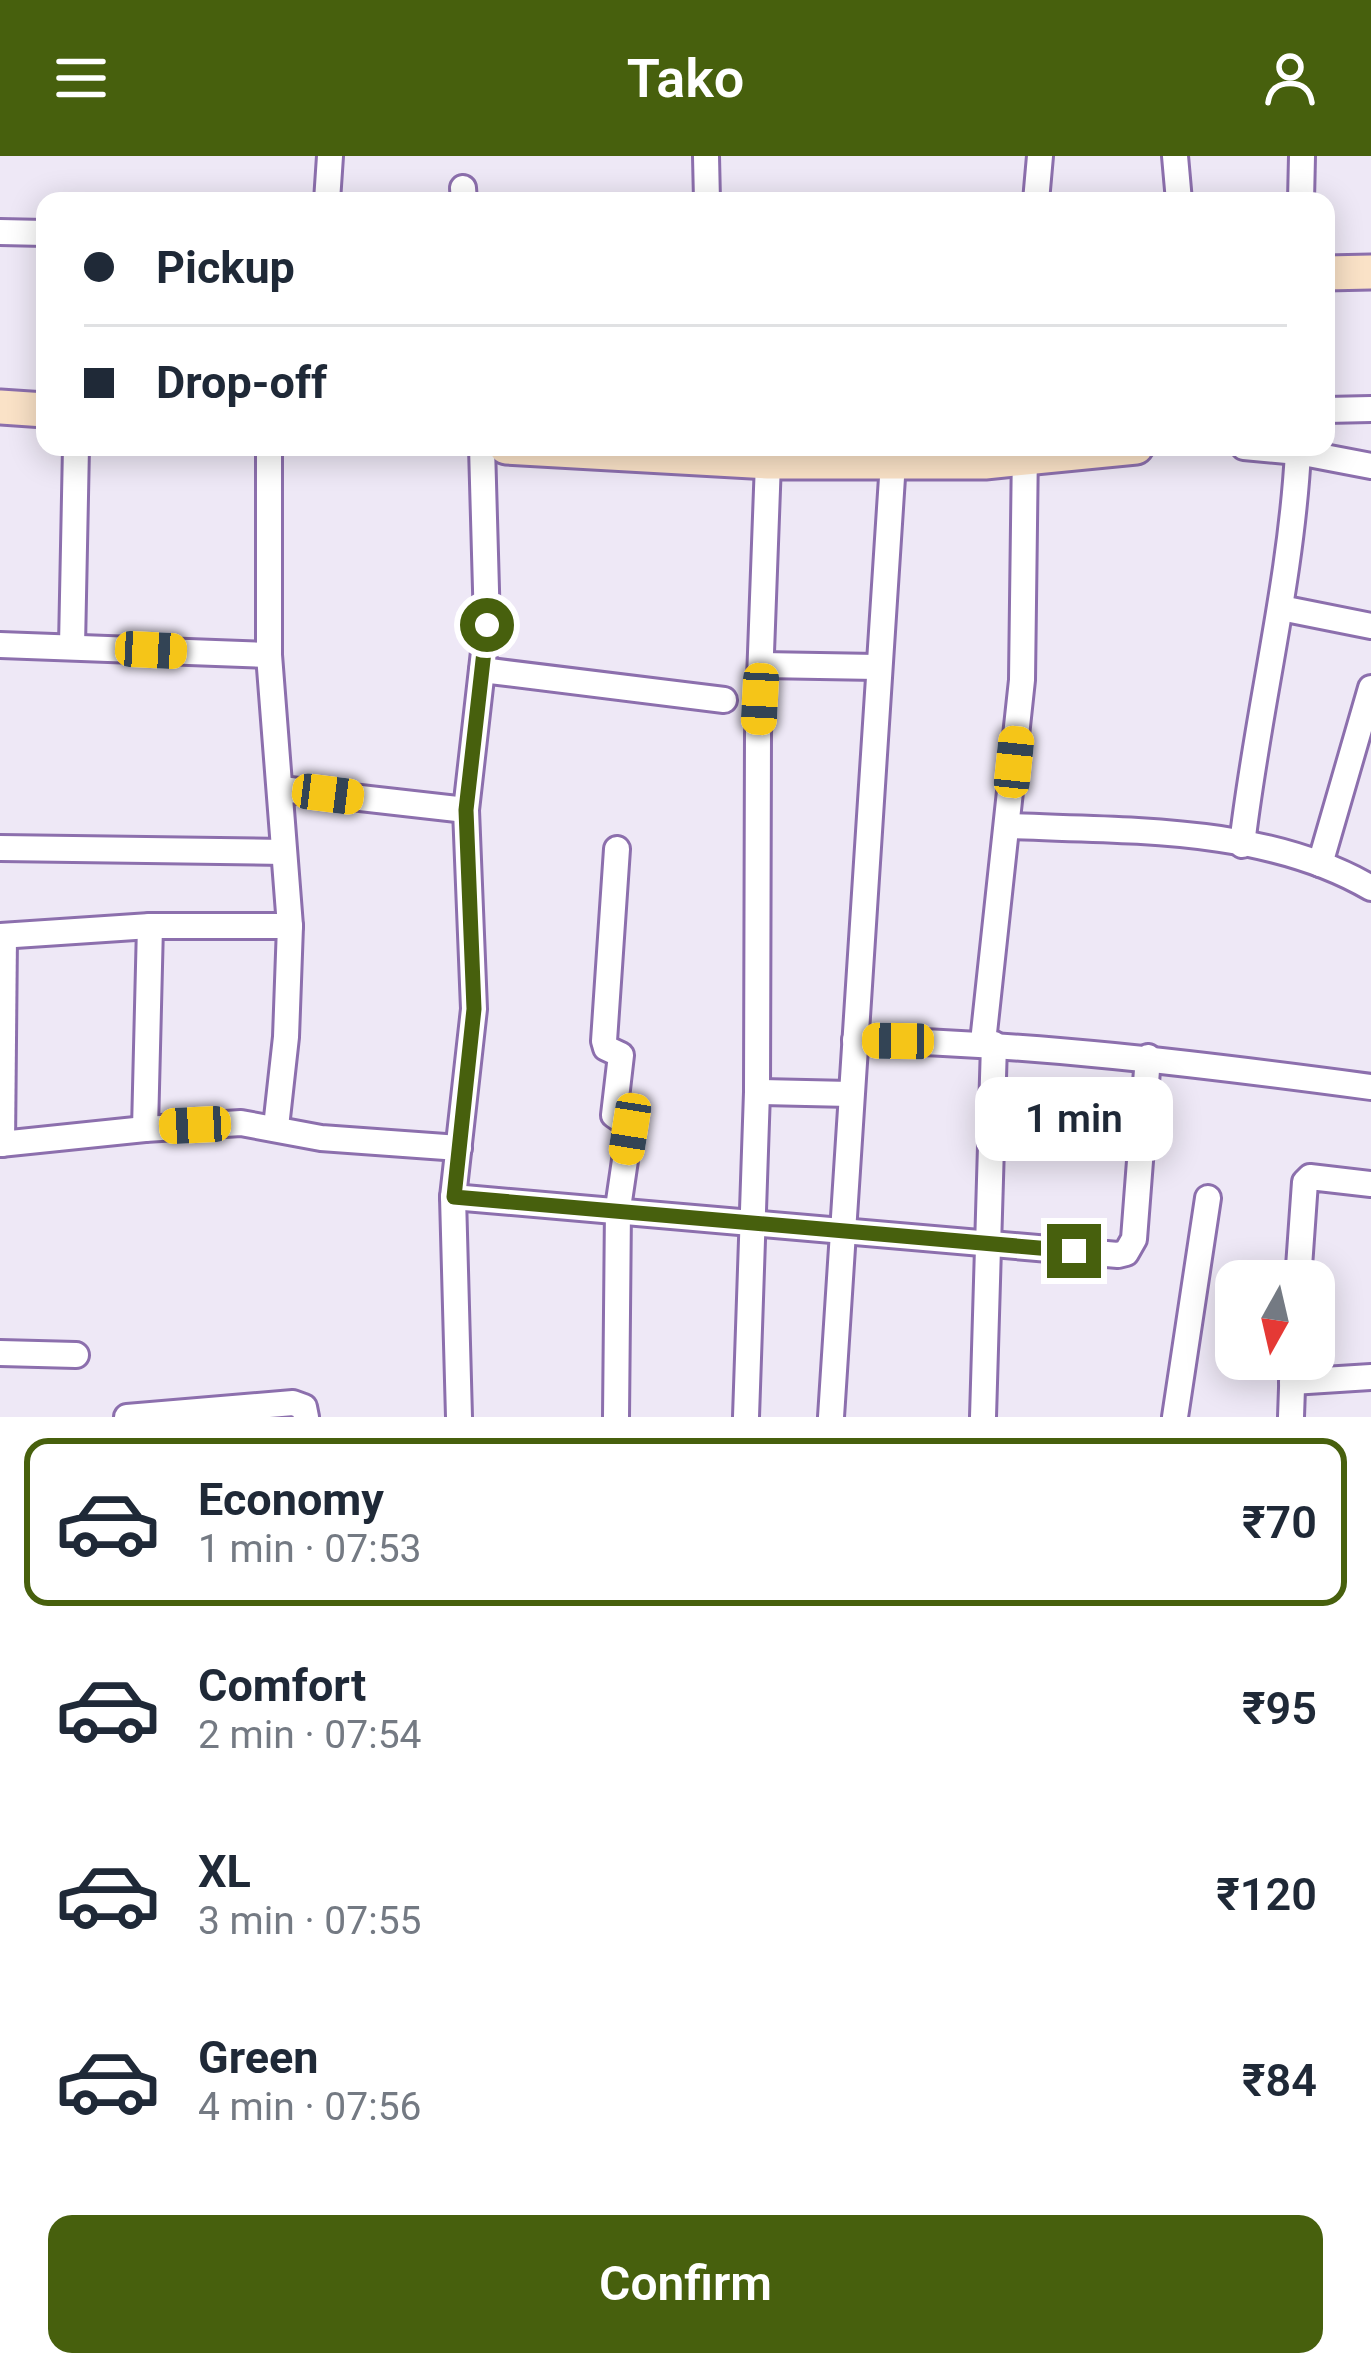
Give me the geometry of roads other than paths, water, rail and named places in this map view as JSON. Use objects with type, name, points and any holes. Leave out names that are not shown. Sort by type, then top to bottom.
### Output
[{"type":"street","points":[[328,192],[330,156]]},
{"type":"street","points":[[706,156],[707,192]]},
{"type":"street","points":[[1037,192],[1040,156]]},
{"type":"street","points":[[1175,156],[1178,192]]},
{"type":"street","points":[[1301,192],[1302,156]]},
{"type":"street","points":[[0,232],[36,233]]},
{"type":"street","points":[[1335,273],[1371,272]]},
{"type":"street","points":[[0,407],[36,409]]},
{"type":"street","points":[[1335,410],[1371,409]]},
{"type":"street","points":[[72,646],[76,456]]},
{"type":"street","points":[[269,456],[269,655],[290,926],[286,1037],[276,1127]]},
{"type":"street","points":[[459,1417],[454,1197],[474,1009],[466,810],[488,589],[482,456]]},
{"type":"street","points":[[727,456],[768,462],[981,456]]},
{"type":"street","points":[[983,1417],[989,1043],[1025,614],[1025,456]]},
{"type":"street","points":[[1242,844],[1295,512],[1298,456]]},
{"type":"street","points":[[1319,456],[1371,466]]},
{"type":"street","points":[[746,1417],[757,1092],[758,734],[768,462]]},
{"type":"street","points":[[831,1417],[893,462]]},
{"type":"street","points":[[1281,608],[1371,626]]},
{"type":"street","points":[[0,645],[269,655]]},
{"type":"street","points":[[762,665],[877,668]]},
{"type":"street","points":[[482,670],[724,700]]},
{"type":"street","points":[[1321,864],[1370,695]]},
{"type":"street","points":[[281,789],[466,810]]},
{"type":"street","points":[[1007,826],[1198,833],[1336,868],[1371,888]]},
{"type":"street","points":[[0,848],[284,852]]},
{"type":"street","points":[[616,1417],[618,1208],[630,1126],[614,1115],[621,1055],[606,1048],[604,1041],[617,849]]},
{"type":"street","points":[[290,926],[150,926],[2,936],[1,1144],[241,1124],[321,1138],[459,1148]]},
{"type":"street","points":[[145,1129],[150,926]]},
{"type":"street","points":[[855,1040],[989,1043],[1148,1057],[1371,1087]]},
{"type":"street","points":[[454,1197],[1118,1255],[1132,1247],[1148,1057]]},
{"type":"street","points":[[757,1092],[850,1094]]},
{"type":"street","points":[[1300,1260],[1305,1183],[1310,1177],[1371,1184]]},
{"type":"street","points":[[1175,1417],[1208,1198]]},
{"type":"street","points":[[0,1353],[76,1355]]},
{"type":"street","points":[[1335,1374],[1371,1377]]},
{"type":"street","points":[[1291,1417],[1293,1380]]},
{"type":"street","points":[[127,1417],[293,1403],[304,1407],[306,1417]]}]
